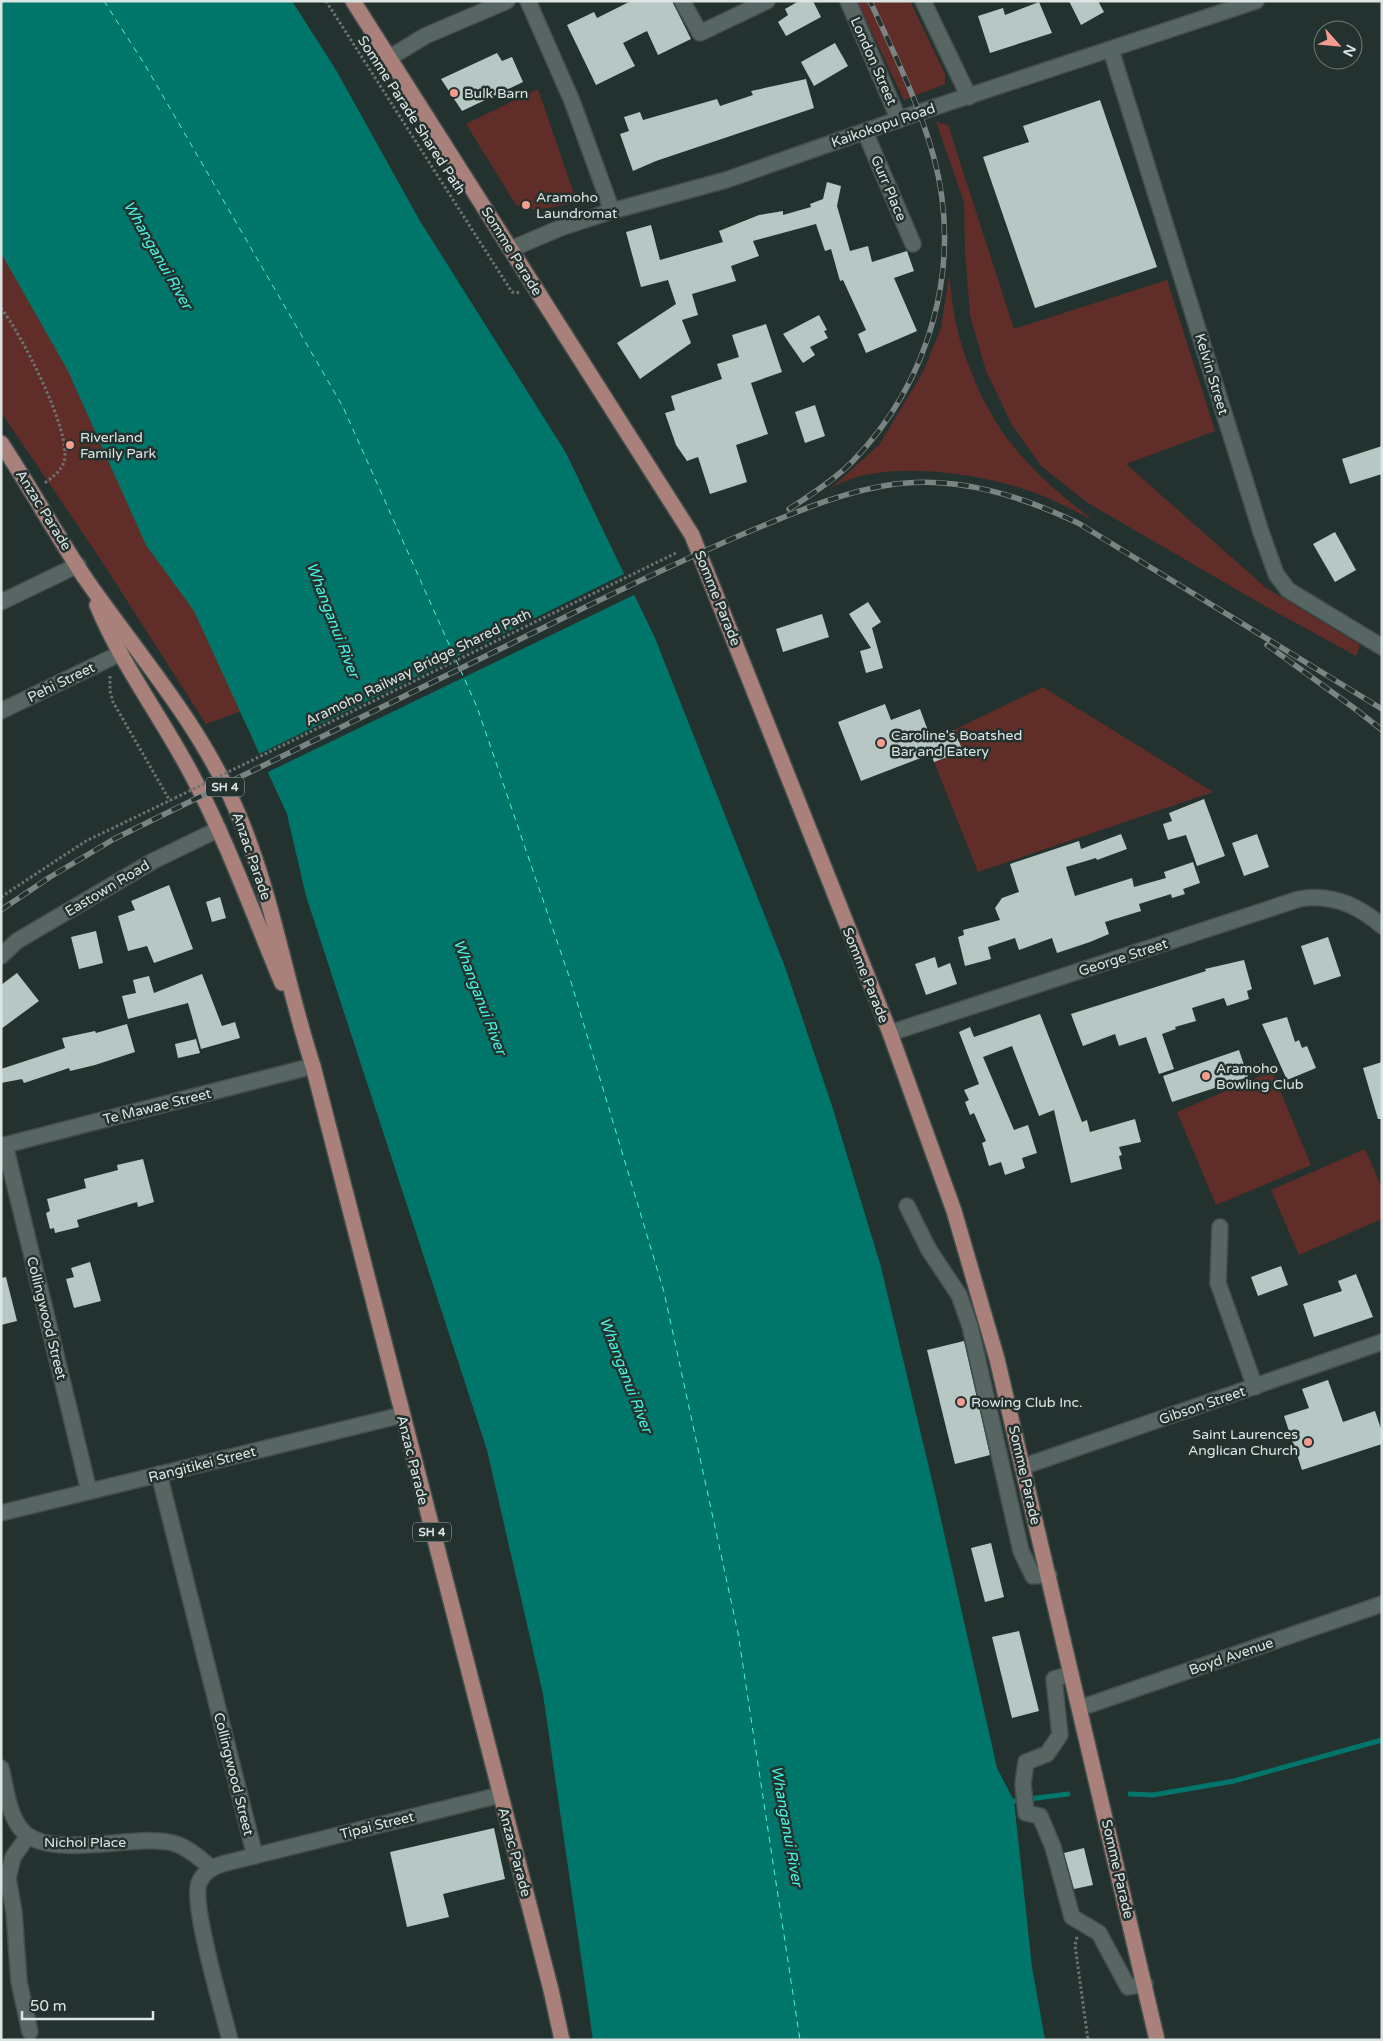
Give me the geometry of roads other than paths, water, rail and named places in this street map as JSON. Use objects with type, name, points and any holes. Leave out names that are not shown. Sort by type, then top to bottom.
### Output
[{"type":"main road","name":"Somme Parade","points":[[353,1],[692,535],[890,1033],[954,1211],[998,1359],[1145,1984],[1156,2040]]},
{"type":"main road","name":"Anzac Parade","points":[[1,443],[82,572],[136,646],[201,744],[236,807],[257,866],[300,1026],[313,1066],[551,1990],[562,2040]]},
{"type":"main road","name":"Anzac Parade","points":[[82,572],[120,653],[192,776],[219,829],[300,1026]]},
{"type":"street","points":[[389,58],[425,36],[506,1]]},
{"type":"street","points":[[528,1],[572,101],[612,211]]},
{"type":"street","points":[[682,1],[700,33],[767,1]]},
{"type":"street","name":"London Street","points":[[848,1],[900,120]]},
{"type":"street","points":[[923,1],[969,97]]},
{"type":"street","name":"Kaikokopu Road","points":[[511,249],[542,234],[612,211],[726,180],[1256,1]]},
{"type":"street","name":"Kelvin Street","points":[[1111,50],[1261,532],[1276,574],[1288,590],[1382,647]]},
{"type":"street","name":"Gurr Place","points":[[865,132],[913,244]]},
{"type":"street","points":[[1,602],[82,572]]},
{"type":"street","name":"Pehi Street","points":[[1,711],[120,653]]},
{"type":"street","name":"Eastown Road","points":[[1,956],[17,941],[153,861],[219,829]]},
{"type":"street","name":"George Street","points":[[890,1033],[1299,899],[1314,896],[1327,897],[1356,908],[1382,926]]},
{"type":"street","name":"Te Mawae Street","points":[[3,1146],[313,1066]]},
{"type":"street","name":"Collingwood Street","points":[[3,1146],[89,1491]]},
{"type":"street","points":[[907,1206],[929,1250],[959,1295],[970,1326],[1021,1551],[1033,1576],[1049,1575]]},
{"type":"street","points":[[1220,1227],[1218,1283],[1255,1387]]},
{"type":"street","name":"Gibson Street","points":[[1022,1467],[1382,1342]]},
{"type":"street","name":"Rangitikei Street","points":[[1,1513],[402,1415]]},
{"type":"street","name":"Collingwood Street","points":[[160,1474],[254,1856]]},
{"type":"street","name":"Boyd Avenue","points":[[1080,1708],[1382,1604]]},
{"type":"street","points":[[1071,1674],[1054,1679],[1060,1736],[1047,1754],[1026,1762],[1024,1784],[1026,1812],[1040,1816],[1054,1847],[1072,1917],[1099,1933],[1128,1987],[1145,1984]]},
{"type":"street","name":"Nichol Place","points":[[1,1768],[16,1822],[28,1836],[40,1844],[172,1842],[184,1848],[212,1868]]},
{"type":"street","name":"Tipai Street","points":[[254,1856],[500,1795]]},
{"type":"street","points":[[28,1836],[13,1856],[8,1878],[14,1912],[19,1982],[30,2032]]},
{"type":"street","points":[[230,2040],[198,1907],[199,1884],[212,1868],[254,1856]]},
{"type":"water","name":"Whanganui River","points":[[1,1],[292,1],[336,70],[420,221],[566,453],[655,638],[785,967],[833,1109],[881,1267],[935,1493],[997,1768],[1014,1801],[1032,1967],[1045,2040],[593,2040],[543,1694],[487,1450],[306,896],[287,814],[194,611],[146,545],[68,371],[1,253]]},
{"type":"waterway","points":[[1130,1794],[1153,1795],[1234,1781],[1382,1740]]},
{"type":"waterway","points":[[1014,1801],[1068,1794]]},
{"type":"railway","points":[[789,509],[845,469],[879,430],[902,396],[920,359],[933,321],[941,281],[944,240],[942,199],[934,158],[913,98],[870,1]]},
{"type":"railway","points":[[1,910],[50,877],[114,839],[632,585],[806,508],[858,491],[895,484],[943,483],[989,490],[1034,504],[1078,523],[1382,709]]},
{"type":"railway","points":[[1267,645],[1382,730]]},
{"type":"place","name":"Bulk Barn","points":[[454,93]]},
{"type":"place","name":"Aramoho Laundromat","points":[[526,205]]},
{"type":"place","name":"Riverland Family Park","points":[[70,445]]},
{"type":"place","name":"Caroline's Boatshed Bar and Eatery","points":[[881,743]]},
{"type":"place","name":"Aramoho Bowling Club","points":[[1206,1076]]},
{"type":"place","name":"Rowing Club Inc.","points":[[961,1402]]},
{"type":"place","name":"Saint Laurences Anglican Church","points":[[1308,1442]]}]
